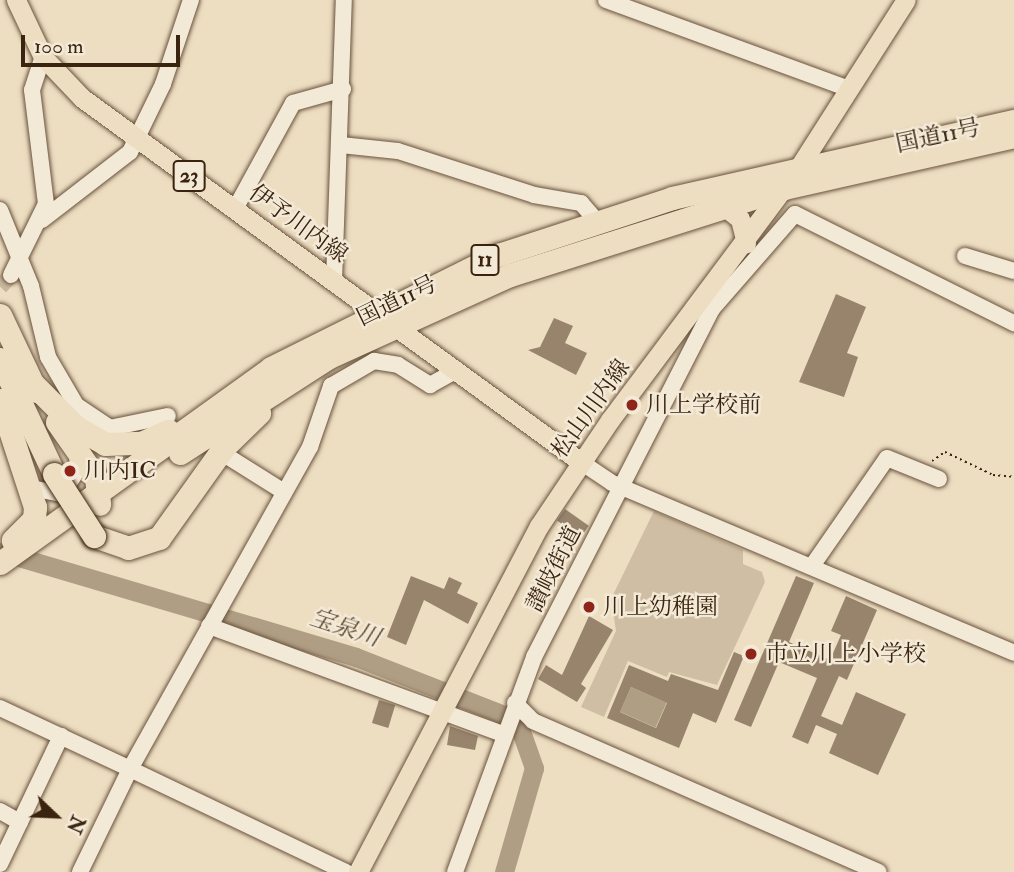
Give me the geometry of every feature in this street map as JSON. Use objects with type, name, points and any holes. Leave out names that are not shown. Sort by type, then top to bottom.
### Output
[{"type":"highway","name":"国道11号","points":[[12,558],[101,490],[278,376],[498,254],[596,220],[799,167],[1014,121]]},
{"type":"highway","name":"国道11号","points":[[386,317],[784,188],[1014,136]]},
{"type":"highway","points":[[0,315],[90,438],[122,446],[170,430],[254,372],[278,376],[159,538],[128,548],[92,526],[54,474],[0,359]]},
{"type":"highway","points":[[37,366],[101,490],[92,526]]},
{"type":"highway","name":"国道11号","points":[[12,558],[92,526],[278,376]]},
{"type":"highway","points":[[0,400],[31,488],[34,519],[12,558]]},
{"type":"main road","name":"伊予川内線","points":[[16,0],[43,57],[74,91],[581,462]]},
{"type":"main road","name":"松山川内線","points":[[358,872],[504,584],[581,462],[707,306],[905,0]]},
{"type":"main road","points":[[725,207],[740,219],[746,243]]},
{"type":"street","points":[[42,220],[51,219],[138,139],[191,0]]},
{"type":"street","points":[[606,0],[849,89]]},
{"type":"street","points":[[334,281],[346,4]]},
{"type":"street","points":[[11,275],[42,220],[45,166],[32,77],[43,57]]},
{"type":"street","points":[[235,209],[293,103],[342,89]]},
{"type":"street","points":[[341,145],[398,151],[534,195],[581,203],[596,220]]},
{"type":"street","points":[[0,210],[21,258],[37,366],[97,424],[124,427],[168,416]]},
{"type":"street","name":"讃岐街道","points":[[455,872],[514,705],[623,486],[707,306],[796,214],[1014,323]]},
{"type":"street","points":[[965,256],[1014,271]]},
{"type":"street","points":[[80,872],[130,769],[284,492],[338,379],[374,361],[398,365],[430,385],[457,370]]},
{"type":"street","points":[[31,488],[61,494],[77,471],[78,450]]},
{"type":"street","points":[[230,458],[284,492]]},
{"type":"street","points":[[812,566],[887,458],[939,479]]},
{"type":"street","points":[[581,462],[623,486],[1014,653]]},
{"type":"street","points":[[211,624],[442,706],[504,732]]},
{"type":"street","points":[[514,705],[537,722],[857,868],[878,872]]},
{"type":"street","points":[[0,708],[346,872]]},
{"type":"street","points":[[0,864],[61,736]]},
{"type":"street","points":[[0,811],[20,822]]},
{"type":"path","points":[[920,471],[945,453],[993,475],[1014,477]]},
{"type":"shaded area","points":[[654,511],[743,550],[743,564],[762,572],[765,582],[717,685],[669,672],[667,677],[628,661],[604,717],[581,707],[616,631],[611,599]]},
{"type":"shaded area","points":[[631,687],[667,703],[656,728],[620,712]]},
{"type":"building","points":[[836,294],[866,307],[847,353],[858,357],[844,397],[799,382]]},
{"type":"building","points":[[554,318],[573,326],[565,343],[587,353],[576,375],[528,350],[540,347]]},
{"type":"building","points":[[565,509],[589,526],[581,537],[557,520]]},
{"type":"building","points":[[411,576],[444,589],[449,577],[462,583],[457,593],[478,603],[468,624],[424,600],[406,645],[387,637]]},
{"type":"building","points":[[796,576],[814,583],[789,642],[830,660],[841,635],[831,631],[846,596],[877,610],[847,680],[839,676],[821,716],[842,725],[856,692],[906,714],[878,775],[829,753],[837,734],[816,725],[808,744],[792,737],[817,678],[779,662],[751,727],[734,720]]},
{"type":"building","points":[[589,616],[613,630],[581,684],[586,688],[577,702],[538,679],[546,665],[562,675]]},
{"type":"building","points":[[734,652],[744,656],[716,723],[693,713],[679,748],[607,718],[629,665],[668,681],[671,674],[718,690]],"holes":[[[631,687],[667,703],[656,728],[620,712]]]},
{"type":"building","points":[[379,700],[395,705],[388,728],[372,723]]},
{"type":"building","points":[[450,726],[478,736],[475,750],[447,745]]},
{"type":"waterway","name":"宝泉川","points":[[2,552],[356,657],[517,720],[534,768],[504,872]]},
{"type":"tunnel","points":[[0,287],[11,275]]},
{"type":"place","name":"川上学校前","points":[[632,405]]},
{"type":"place","name":"川内IC","points":[[70,471]]},
{"type":"place","name":"川上幼稚園","points":[[589,607]]},
{"type":"place","name":"市立川上小学校","points":[[751,654]]}]
